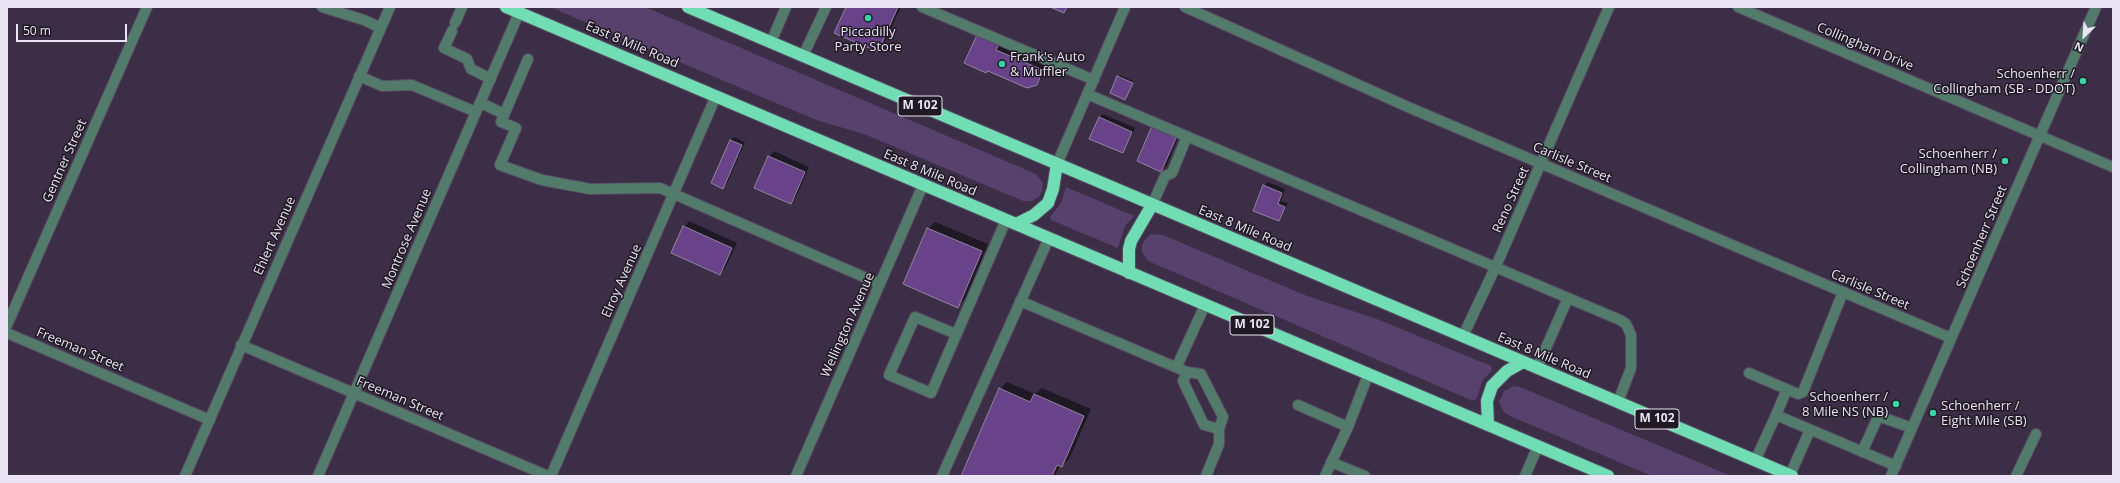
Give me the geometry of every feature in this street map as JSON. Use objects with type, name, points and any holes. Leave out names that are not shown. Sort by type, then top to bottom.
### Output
[{"type":"highway","name":"East 8 Mile Road","points":[[506,7],[1608,476]]},
{"type":"highway","name":"East 8 Mile Road","points":[[688,7],[1791,476]]},
{"type":"highway","points":[[1011,222],[1034,216],[1048,203],[1053,189],[1057,164]]},
{"type":"highway","points":[[1129,273],[1129,249],[1131,241],[1152,205]]},
{"type":"highway","points":[[1488,425],[1487,401],[1492,386],[1507,370],[1522,362]]},
{"type":"street","name":"Gentner Street","points":[[7,325],[147,7]]},
{"type":"street","points":[[322,7],[364,20],[381,28]]},
{"type":"street","name":"Ehlert Avenue","points":[[185,476],[390,7]]},
{"type":"street","points":[[462,7],[444,48],[467,59],[471,69],[490,79]]},
{"type":"street","points":[[771,42],[786,7]]},
{"type":"street","points":[[803,56],[826,7]]},
{"type":"street","points":[[922,7],[1094,80]]},
{"type":"street","points":[[1057,164],[1125,7]]},
{"type":"street","name":"Carlisle Street","points":[[1185,7],[1541,164],[1951,338]]},
{"type":"street","name":"Reno Street","points":[[1463,336],[1496,266],[1609,7]]},
{"type":"street","name":"Collingham Drive","points":[[1738,7],[2113,167]]},
{"type":"street","name":"Schoenherr Street","points":[[1891,476],[2096,7]]},
{"type":"street","name":"Montrose Avenue","points":[[318,476],[519,12]]},
{"type":"street","points":[[528,59],[500,122],[516,128],[500,165],[542,180],[590,189],[660,188],[880,284]]},
{"type":"street","points":[[359,76],[382,86],[412,85],[504,114]]},
{"type":"street","points":[[1087,94],[1496,266],[1620,320],[1629,330],[1631,335],[1631,368],[1618,402]]},
{"type":"street","name":"Elroy Avenue","points":[[550,476],[716,96]]},
{"type":"street","points":[[1152,205],[1165,176],[1172,173],[1187,136]]},
{"type":"street","name":"Wellington Avenue","points":[[796,476],[923,185]]},
{"type":"street","points":[[956,334],[915,317],[889,375],[931,393],[956,334],[1011,222]]},
{"type":"street","points":[[942,476],[1048,238]]},
{"type":"street","points":[[1749,373],[1798,394],[1805,389],[1843,292]]},
{"type":"street","points":[[1537,368],[1568,298]]},
{"type":"street","points":[[1020,301],[1177,366],[1187,372],[1201,374],[1223,417],[1218,429],[1219,444],[1206,476]]},
{"type":"street","points":[[1177,366],[1205,305]]},
{"type":"street","name":"Freeman Street","points":[[7,333],[210,420]]},
{"type":"street","name":"Freeman Street","points":[[241,345],[550,476]]},
{"type":"street","points":[[1187,372],[1183,381],[1204,425],[1218,429]]},
{"type":"street","points":[[1325,476],[1348,427],[1368,375]]},
{"type":"street","points":[[1755,461],[1787,389]]},
{"type":"street","points":[[1298,405],[1348,427]]},
{"type":"street","points":[[1776,415],[1896,466]]},
{"type":"street","points":[[1862,452],[1878,417],[1912,428]]},
{"type":"street","points":[[1791,476],[1810,430]]},
{"type":"street","points":[[2016,476],[2036,434]]},
{"type":"street","points":[[1524,476],[1538,446]]},
{"type":"street","points":[[1331,462],[1365,476]]},
{"type":"shaded area","points":[[550,7],[642,7],[650,9],[1036,174],[1043,183],[1042,191],[1039,197],[1032,201],[1023,201],[864,134],[816,120]]},
{"type":"shaded area","points":[[1066,187],[1134,216],[1125,226],[1118,248],[1051,220],[1050,217],[1061,203]]},
{"type":"shaded area","points":[[1151,234],[1163,235],[1307,296],[1377,319],[1491,366],[1492,370],[1483,380],[1477,398],[1473,401],[1148,261],[1142,252],[1142,246],[1144,241]]},
{"type":"shaded area","points":[[1514,386],[1520,387],[1731,476],[1652,476],[1510,416],[1504,412],[1499,402],[1504,391]]},
{"type":"building","points":[[846,7],[898,7],[878,52],[834,33]]},
{"type":"building","points":[[1050,7],[1067,7],[1064,13]]},
{"type":"building","points":[[977,35],[999,44],[996,50],[1043,70],[1037,85],[1027,88],[988,71],[986,73],[964,63]]},
{"type":"building","points":[[1117,76],[1133,83],[1125,100],[1110,93]]},
{"type":"building","points":[[1099,117],[1132,132],[1123,153],[1089,139]]},
{"type":"building","points":[[1152,126],[1176,138],[1161,172],[1137,161]]},
{"type":"building","points":[[730,140],[742,145],[723,189],[711,183]]},
{"type":"building","points":[[768,156],[805,172],[791,204],[754,188]]},
{"type":"building","points":[[1263,185],[1282,193],[1278,204],[1285,207],[1279,221],[1253,211]]},
{"type":"building","points":[[683,226],[732,248],[720,275],[671,253]]},
{"type":"building","points":[[927,228],[982,251],[958,308],[903,284]]},
{"type":"building","points":[[999,388],[1030,402],[1034,394],[1084,416],[1062,467],[1057,465],[1052,476],[961,476]]},
{"type":"place","name":"Piccadilly Party Store","points":[[868,18]]},
{"type":"place","name":"Frank's Auto & Muffler","points":[[1002,64]]},
{"type":"place","name":"Schoenherr / Collingham (SB - DDOT)","points":[[2083,81]]},
{"type":"place","name":"Schoenherr / Collingham (NB)","points":[[2005,161]]},
{"type":"place","name":"Schoenherr / 8 Mile NS (NB)","points":[[1896,404]]},
{"type":"place","name":"Schoenherr / Eight Mile (SB)","points":[[1933,413]]}]
